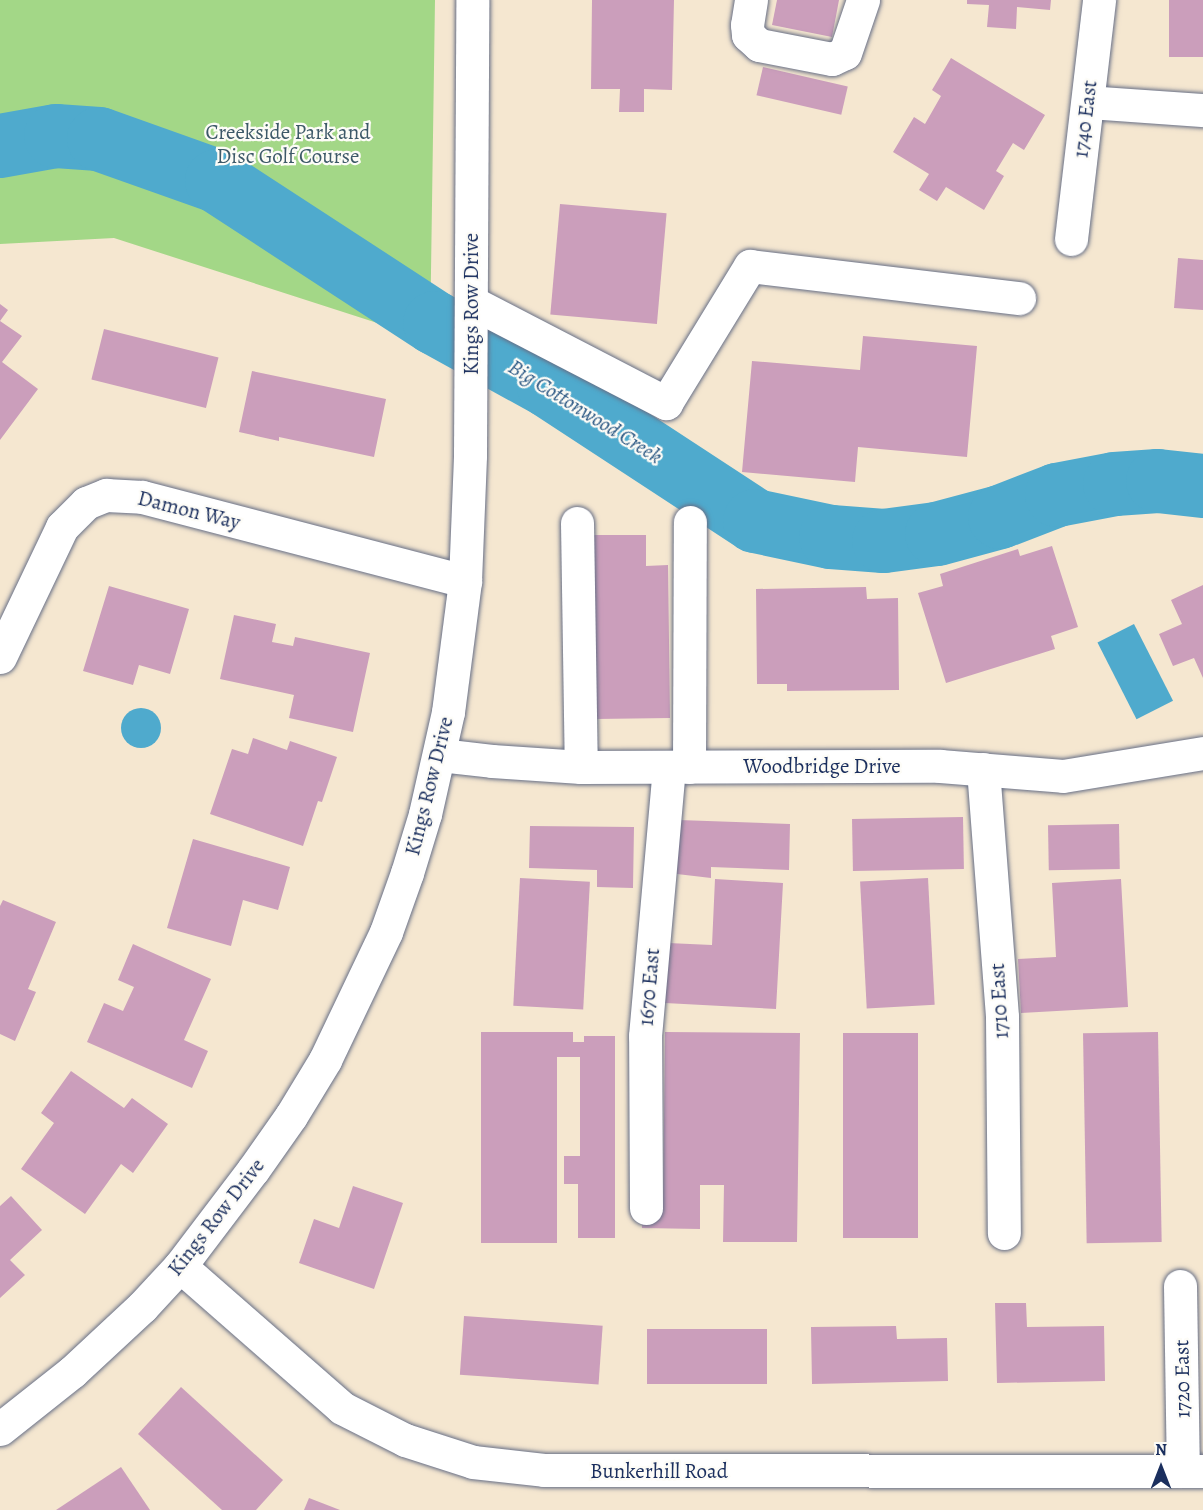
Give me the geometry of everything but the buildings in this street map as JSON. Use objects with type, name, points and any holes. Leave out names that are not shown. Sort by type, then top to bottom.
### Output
[{"type":"street","name":"Kings Row Drive","points":[[0,1429],[72,1372],[142,1307],[180,1266],[291,1116],[325,1060],[357,998],[386,932],[407,873],[440,755],[455,667],[465,581],[470,455],[472,0]]},
{"type":"street","points":[[751,0],[747,25],[748,35],[759,45],[832,59],[845,53],[863,0]]},
{"type":"street","name":"1740 East","points":[[1071,239],[1099,0]]},
{"type":"street","points":[[1088,102],[1203,110]]},
{"type":"street","points":[[471,302],[666,403],[750,266],[1019,298]]},
{"type":"street","name":"Damon Way","points":[[0,657],[62,527],[86,502],[106,495],[142,497],[465,581]]},
{"type":"street","name":"1670 East","points":[[646,1208],[645,1036],[679,767],[690,522]]},
{"type":"street","points":[[578,523],[581,767]]},
{"type":"street","name":"Woodbridge Drive","points":[[440,755],[581,767],[940,766],[1063,776],[1203,753]]},
{"type":"street","name":"1710 East","points":[[983,769],[1002,1017],[1004,1233]]},
{"type":"street","name":"Bunkerhill Road","points":[[180,1266],[342,1408],[405,1440],[473,1462],[544,1470],[1193,1471]]},
{"type":"street","name":"1720 East","points":[[1180,1286],[1193,1471]]},
{"type":"green space","name":"Creekside Park and Disc Golf Course","points":[[0,0],[435,0],[430,340],[114,238],[0,244]]},
{"type":"water","points":[[1134,624],[1173,701],[1137,719],[1097,643]]},
{"type":"water","points":[[141,708],[155,714],[161,728],[155,742],[141,748],[127,742],[121,728],[127,714]]},
{"type":"waterway","name":"Big Cottonwood Creek","points":[[0,146],[56,136],[99,139],[217,181],[435,323],[549,386],[755,521],[831,537],[884,541],[937,534],[1000,517],[1057,495],[1115,484],[1158,481],[1203,486]]}]
